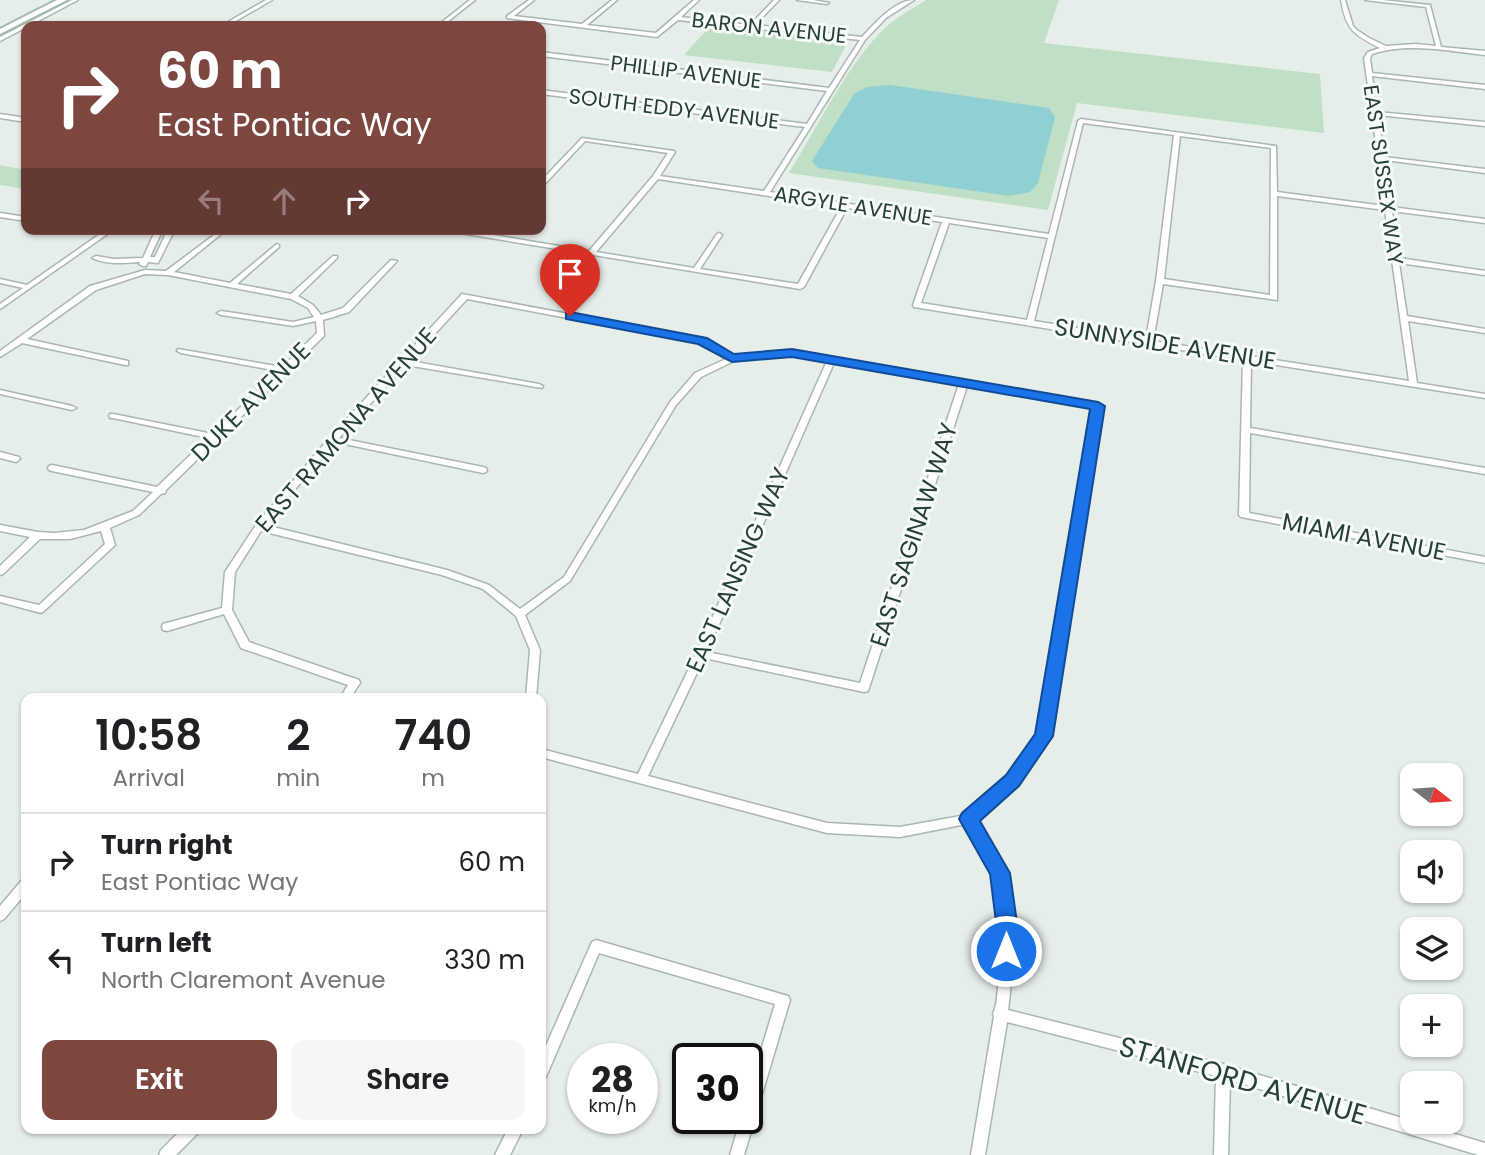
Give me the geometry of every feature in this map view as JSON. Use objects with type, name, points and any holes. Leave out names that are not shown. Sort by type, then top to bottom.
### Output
[{"type":"main road","points":[[0,25],[49,0]]},
{"type":"main road","points":[[22,21],[63,0]]},
{"type":"main road","points":[[0,32],[21,21]]},
{"type":"street","points":[[35,21],[76,0]]},
{"type":"street","points":[[234,21],[270,0]]},
{"type":"street","points":[[446,21],[474,0]]},
{"type":"street","name":"BARON AVENUE","points":[[532,0],[509,17],[542,21]]},
{"type":"street","points":[[583,26],[615,0]]},
{"type":"street","points":[[676,18],[697,0]]},
{"type":"street","points":[[751,27],[777,0]]},
{"type":"street","points":[[799,0],[827,3]]},
{"type":"street","points":[[767,192],[863,39],[884,17],[912,0]]},
{"type":"street","name":"EAST SUSSEX WAY","points":[[1343,0],[1346,22],[1350,27],[1361,37],[1385,48]]},
{"type":"street","points":[[1367,0],[1428,6],[1439,48]]},
{"type":"street","name":"BARON AVENUE","points":[[546,22],[657,35],[676,18],[863,39]]},
{"type":"street","points":[[0,39],[21,28]]},
{"type":"street","points":[[1385,48],[1405,46],[1485,53]]},
{"type":"street","name":"EAST SUSSEX WAY","points":[[1385,48],[1367,56],[1412,384]]},
{"type":"street","name":"PHILLIP AVENUE","points":[[546,55],[831,90]]},
{"type":"street","points":[[1369,74],[1485,87]]},
{"type":"street","name":"SOUTH EDDY AVENUE","points":[[546,93],[808,126]]},
{"type":"street","points":[[1374,113],[1485,124]]},
{"type":"street","points":[[0,116],[21,119]]},
{"type":"street","points":[[1030,323],[1081,121],[1274,147],[1273,298],[1160,281]]},
{"type":"street","points":[[1149,342],[1160,281],[1177,135]]},
{"type":"street","points":[[546,180],[584,139],[672,152],[656,177],[591,253]]},
{"type":"street","points":[[1381,158],[1485,171]]},
{"type":"street","name":"ARGYLE AVENUE","points":[[656,177],[1051,236]]},
{"type":"street","points":[[1275,194],[1485,221]]},
{"type":"street","points":[[480,235],[800,287],[845,205]]},
{"type":"street","points":[[0,215],[21,218]]},
{"type":"street","name":"SUNNYSIDE AVENUE","points":[[946,221],[917,305],[1485,396]]},
{"type":"street","points":[[0,307],[103,235]]},
{"type":"street","points":[[145,272],[145,260],[157,235]]},
{"type":"street","points":[[145,272],[158,259],[169,235]]},
{"type":"street","points":[[168,273],[217,235]]},
{"type":"street","points":[[696,270],[719,235]]},
{"type":"street","points":[[232,285],[277,246]]},
{"type":"street","points":[[293,297],[335,257]]},
{"type":"street","points":[[96,258],[158,259]]},
{"type":"street","points":[[1395,260],[1485,273]]},
{"type":"street","points":[[220,313],[293,324],[321,318],[345,310],[393,261]]},
{"type":"street","name":"DUKE AVENUE","points":[[0,355],[93,288],[145,272],[168,273],[293,297],[312,306],[321,318],[321,334],[162,491],[136,513],[105,528],[68,537],[36,537],[0,528]]},
{"type":"street","points":[[0,281],[29,287]]},
{"type":"street","name":"EAST RAMONA AVENUE","points":[[227,610],[230,572],[259,527],[333,439],[465,296],[702,341],[732,359]]},
{"type":"street","points":[[1403,318],[1485,331]]},
{"type":"street","points":[[19,340],[125,363]]},
{"type":"street","points":[[181,351],[285,370]]},
{"type":"street","points":[[520,614],[567,579],[673,404],[698,375],[732,359],[792,353],[1098,406],[1044,736],[1013,780],[969,819],[900,832],[827,828],[546,754]]},
{"type":"street","points":[[1247,357],[1245,430],[1485,471]]},
{"type":"street","name":"EAST LANSING WAY","points":[[641,779],[701,654],[832,359]]},
{"type":"street","points":[[404,362],[539,386]]},
{"type":"street","name":"EAST SAGINAW WAY","points":[[701,654],[864,688],[964,382]]},
{"type":"street","points":[[0,392],[72,408]]},
{"type":"street","points":[[113,416],[216,437]]},
{"type":"street","name":"MIAMI AVENUE","points":[[1245,430],[1244,514],[1485,560]]},
{"type":"street","points":[[333,439],[482,470]]},
{"type":"street","points":[[0,455],[16,459]]},
{"type":"street","points":[[52,468],[162,491]]},
{"type":"street","points":[[259,527],[443,572],[486,587],[520,614],[535,650],[531,693]]},
{"type":"street","points":[[0,600],[41,609],[110,545],[105,528]]},
{"type":"street","points":[[0,572],[36,537]]},
{"type":"street","points":[[167,627],[227,610],[244,645],[355,683],[348,693]]},
{"type":"street","points":[[969,819],[1000,873],[1008,930],[1000,1014],[978,1155]]},
{"type":"street","points":[[0,915],[21,890]]},
{"type":"street","points":[[546,1061],[596,946],[783,1000],[737,1155]]},
{"type":"street","name":"STANFORD AVENUE","points":[[1000,1014],[1223,1071],[1478,1150]]},
{"type":"street","points":[[1221,1155],[1223,1071]]},
{"type":"street","points":[[166,1155],[187,1134]]},
{"type":"street","points":[[502,1155],[513,1134]]},
{"type":"green space","points":[[926,0],[1059,0],[1044,43],[1320,74],[1324,133],[1077,103],[1048,210],[789,173],[859,58],[894,20]]},
{"type":"green space","points":[[711,25],[847,43],[832,72],[684,55]]},
{"type":"green space","points":[[0,165],[21,169],[21,188],[0,185]]},
{"type":"water","points":[[890,85],[1049,108],[1055,117],[1038,183],[1030,192],[1009,196],[818,168],[812,161],[854,94],[867,87]]},
{"type":"route","points":[[570,316],[702,341],[732,359],[792,353],[1098,406],[1044,736],[1013,780],[969,819],[1000,873],[1008,930],[1006,951]]}]
